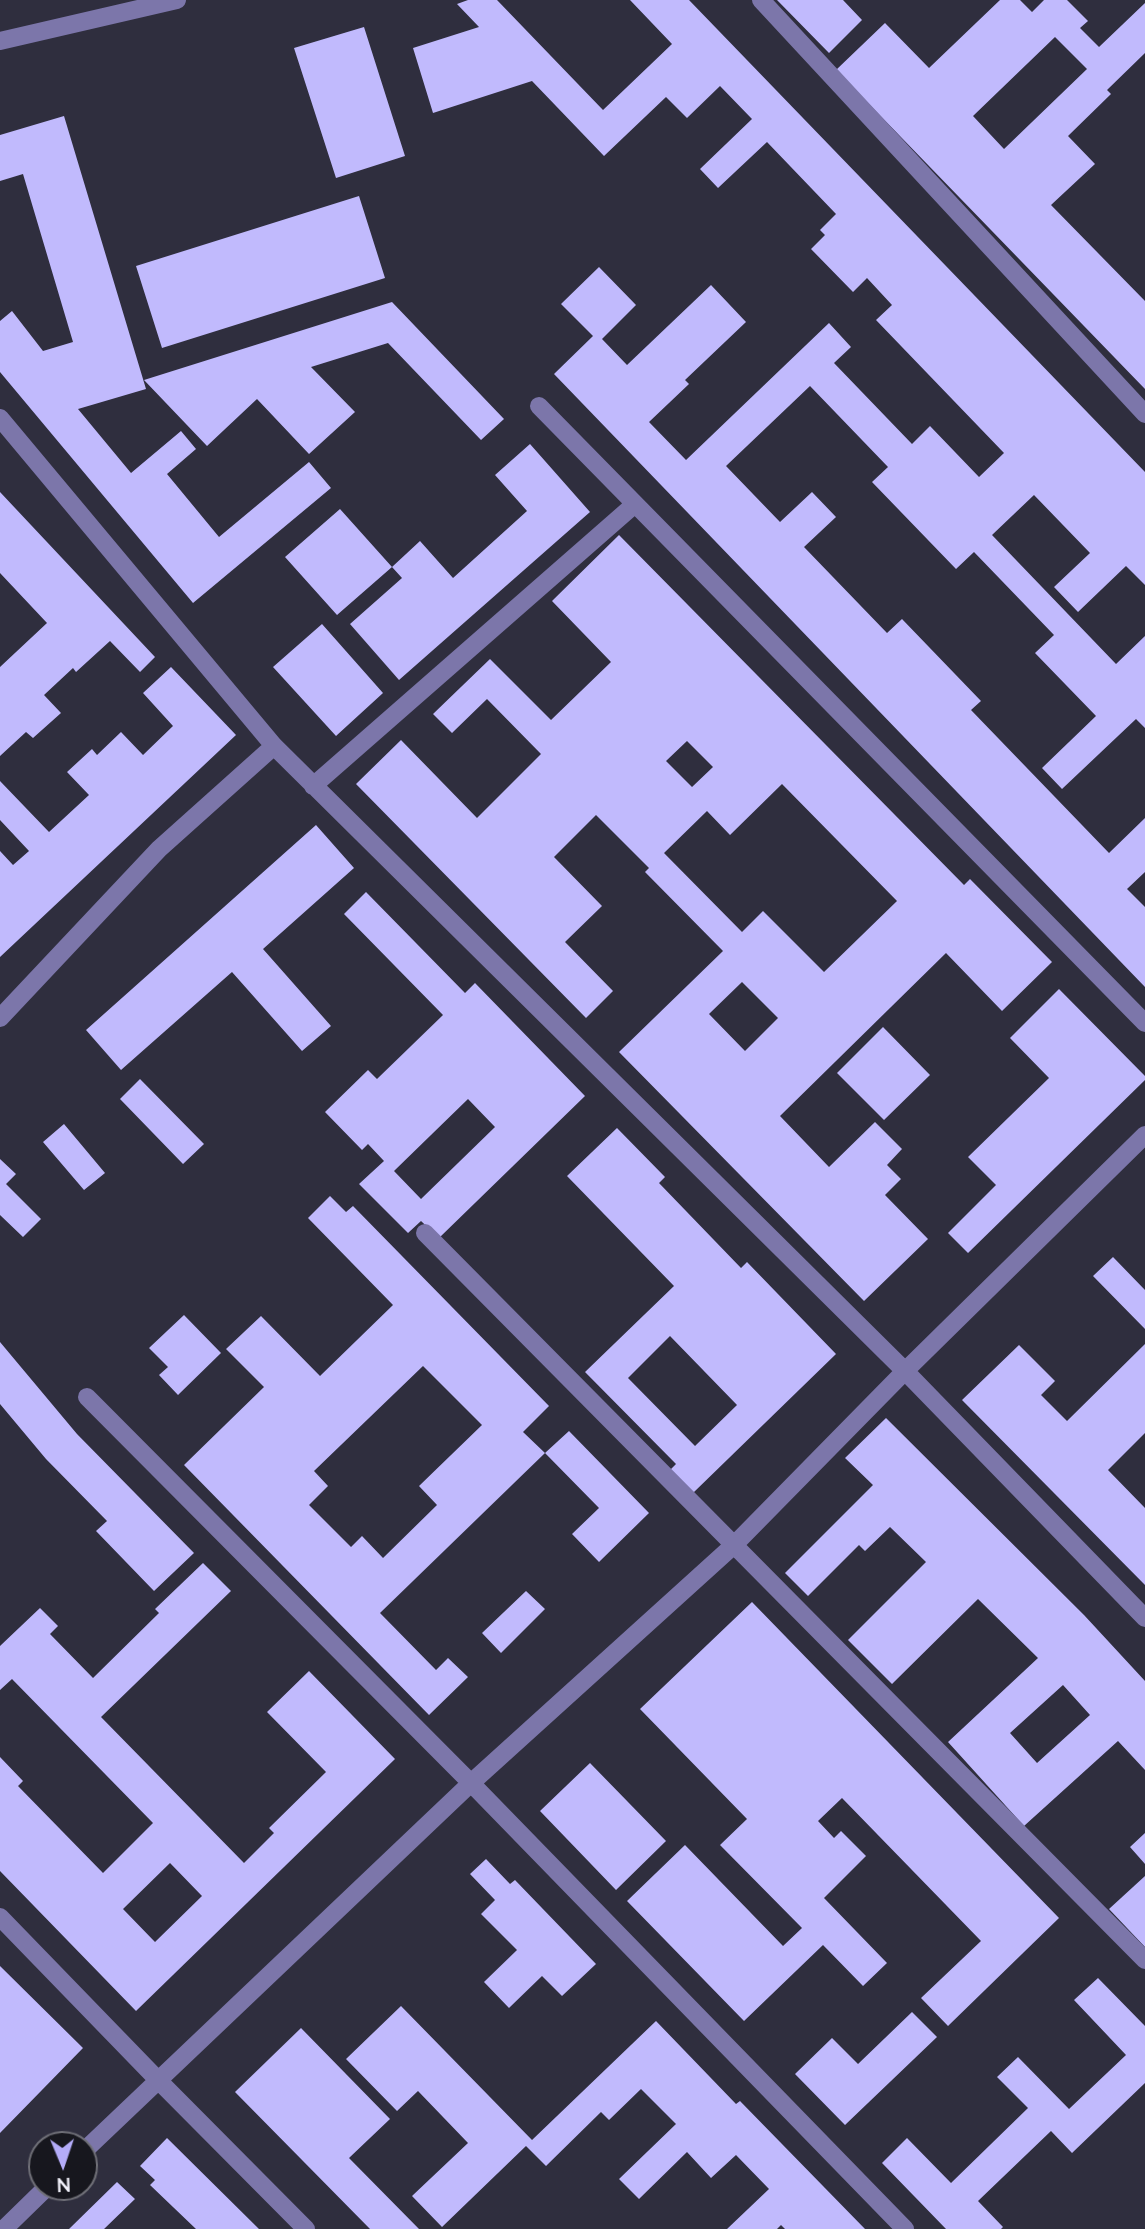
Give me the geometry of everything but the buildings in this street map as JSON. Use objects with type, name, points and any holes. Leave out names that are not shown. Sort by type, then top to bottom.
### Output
[{"type":"street","points":[[0,41],[177,0]]},
{"type":"street","points":[[761,0],[1145,414]]},
{"type":"street","points":[[539,406],[1145,1023]]},
{"type":"street","points":[[0,418],[274,746],[905,1371],[1145,1618]]},
{"type":"street","points":[[313,786],[635,504]]},
{"type":"street","points":[[0,1018],[159,849],[274,746]]},
{"type":"street","points":[[98,2137],[471,1783],[735,1544],[905,1371],[1145,1135]]},
{"type":"street","points":[[425,1233],[1145,1960]]},
{"type":"street","points":[[87,1397],[471,1783],[905,2229]]},
{"type":"street","points":[[0,1917],[306,2229]]},
{"type":"street","points":[[4,2229],[33,2201]]}]
